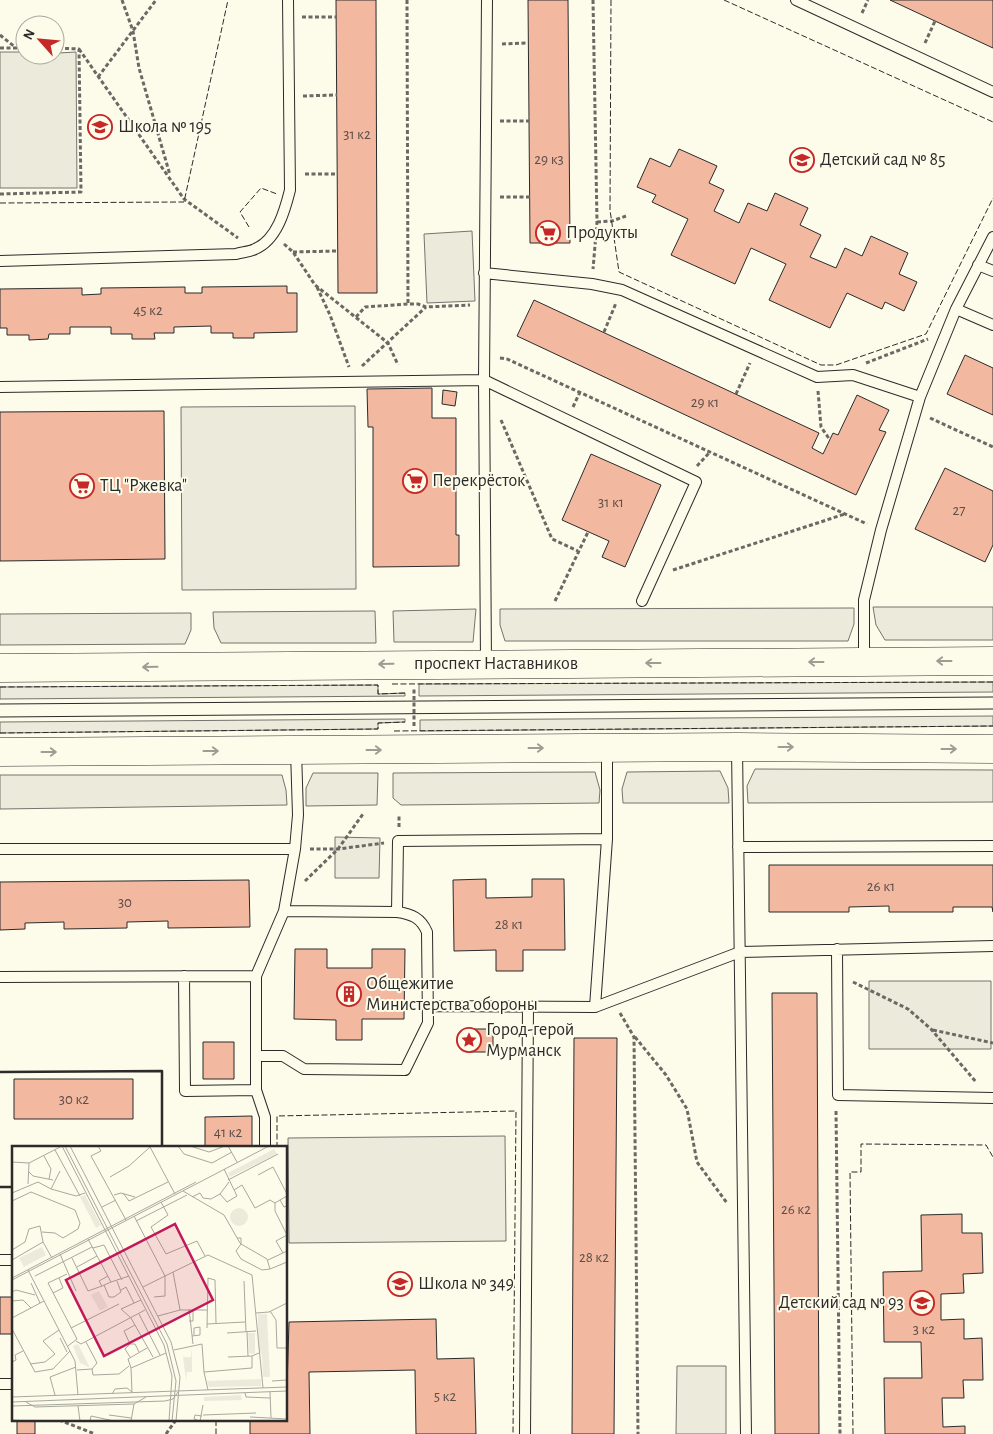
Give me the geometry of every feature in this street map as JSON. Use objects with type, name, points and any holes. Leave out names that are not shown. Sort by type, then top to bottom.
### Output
[{"type":"main road","name":"проспект Наставников","points":[[0,668],[486,663],[993,661]]},
{"type":"main road","points":[[0,752],[737,747],[993,749]]},
{"type":"lane","points":[[0,260],[236,254],[256,249],[272,234],[284,213],[290,190],[288,0]]},
{"type":"lane","points":[[486,663],[484,197],[487,0]]},
{"type":"lane","points":[[796,0],[993,92]]},
{"type":"lane","points":[[864,662],[864,600],[881,530],[920,397],[945,332],[993,237]]},
{"type":"lane","points":[[978,265],[993,271]]},
{"type":"lane","points":[[484,273],[592,284],[622,290],[816,377],[853,375],[920,397]]},
{"type":"lane","points":[[956,309],[993,325]]},
{"type":"lane","points":[[0,387],[352,379],[405,381],[484,380],[696,482],[642,600]]},
{"type":"lane","points":[[737,747],[746,1434]]},
{"type":"lane","points":[[595,1007],[607,839],[607,748]]},
{"type":"lane","points":[[265,1146],[265,1117],[256,1090],[256,976],[284,911],[295,849],[298,815],[296,750]]},
{"type":"lane","points":[[397,912],[398,841],[607,839]]},
{"type":"lane","points":[[738,847],[993,846]]},
{"type":"lane","points":[[0,849],[295,849]]},
{"type":"lane","points":[[256,1056],[283,1056],[304,1069],[405,1070],[428,1023],[428,932],[422,922],[411,914],[397,912],[284,911]]},
{"type":"lane","points":[[429,1006],[595,1007],[613,1002],[740,952],[993,946]]},
{"type":"lane","points":[[837,949],[838,1095],[991,1098]]},
{"type":"lane","points":[[184,976],[185,1091],[256,1090]]},
{"type":"lane","points":[[0,978],[256,976]]},
{"type":"lane","points":[[525,1434],[528,1008]]},
{"type":"path","points":[[122,0],[133,31],[139,68],[171,179]]},
{"type":"path","points":[[98,77],[156,0]]},
{"type":"path","points":[[408,0],[408,304]]},
{"type":"path","points":[[592,284],[597,222],[593,0]]},
{"type":"path","points":[[288,18],[336,17]]},
{"type":"path","points":[[919,57],[935,21]]},
{"type":"path","points":[[0,35],[15,48]]},
{"type":"path","points":[[486,44],[528,43]]},
{"type":"path","points":[[0,48],[15,48]]},
{"type":"path","points":[[65,48],[79,49]]},
{"type":"path","points":[[79,49],[184,199],[256,249]]},
{"type":"path","points":[[0,194],[81,192],[79,49]]},
{"type":"path","points":[[289,96],[337,95]]},
{"type":"path","points":[[485,122],[529,121]]},
{"type":"path","points":[[290,175],[337,174]]},
{"type":"path","points":[[484,197],[530,197]]},
{"type":"path","points":[[597,222],[612,221],[626,216]]},
{"type":"path","points":[[272,234],[293,252],[315,285],[330,315],[352,379],[426,308]]},
{"type":"path","points":[[293,252],[337,250]]},
{"type":"path","points":[[315,285],[388,343],[405,381]]},
{"type":"path","points":[[604,332],[622,290]]},
{"type":"path","points":[[356,316],[365,307],[418,304],[426,308],[484,304]]},
{"type":"path","points":[[853,375],[862,365],[945,332]]},
{"type":"path","points":[[736,394],[756,350]]},
{"type":"path","points":[[484,358],[508,359],[881,530]]},
{"type":"path","points":[[816,377],[821,427],[830,440]]},
{"type":"path","points":[[916,412],[993,447]]},
{"type":"path","points":[[499,416],[552,539],[578,552]]},
{"type":"path","points":[[653,576],[846,514]]},
{"type":"path","points":[[555,601],[588,532]]},
{"type":"path","points":[[414,688],[414,726]]},
{"type":"path","points":[[284,911],[300,887],[338,849],[363,814]]},
{"type":"path","points":[[295,849],[338,849],[398,841]]},
{"type":"path","points":[[838,976],[869,988],[908,1009],[931,1029],[991,1098]]},
{"type":"path","points":[[613,1002],[634,1037],[666,1075],[687,1109],[697,1162],[744,1225]]},
{"type":"path","points":[[931,1029],[993,1043]]},
{"type":"path","points":[[634,1037],[638,1434]]},
{"type":"path","points":[[838,1095],[836,1108],[840,1434]]},
{"type":"path","points":[[64,1422],[95,1434]]},
{"type":"path","points":[[166,1434],[175,1422]]},
{"type":"shaded area","points":[[0,52],[15,52],[15,65],[65,65],[65,53],[76,52],[77,188],[0,188]]},
{"type":"shaded area","points":[[472,231],[475,301],[427,303],[424,234]]},
{"type":"shaded area","points":[[355,406],[356,589],[182,590],[181,407]]},
{"type":"shaded area","points":[[873,607],[993,607],[993,640],[885,640],[876,625]]},
{"type":"shaded area","points":[[854,608],[854,624],[848,641],[505,641],[500,625],[500,609]]},
{"type":"shaded area","points":[[476,609],[473,642],[394,642],[393,611]]},
{"type":"shaded area","points":[[375,611],[376,643],[221,643],[214,628],[213,612]]},
{"type":"shaded area","points":[[191,613],[191,630],[185,644],[0,645],[0,614]]},
{"type":"shaded area","points":[[993,682],[993,692],[419,696],[419,684]]},
{"type":"shaded area","points":[[378,685],[378,694],[405,693],[405,696],[0,699],[0,687]]},
{"type":"shaded area","points":[[993,716],[993,726],[420,731],[420,720]]},
{"type":"shaded area","points":[[405,719],[405,722],[378,723],[378,729],[0,733],[0,722]]},
{"type":"shaded area","points":[[755,769],[993,770],[993,802],[748,803],[747,786]]},
{"type":"shaded area","points":[[720,771],[728,788],[729,803],[623,803],[622,789],[627,772]]},
{"type":"shaded area","points":[[595,772],[600,790],[599,803],[401,805],[393,798],[393,773]]},
{"type":"shaded area","points":[[313,773],[378,773],[377,805],[306,806],[306,788]]},
{"type":"shaded area","points":[[0,775],[282,775],[287,805],[0,809]]},
{"type":"shaded area","points":[[335,837],[380,838],[379,878],[335,878]]},
{"type":"shaded area","points":[[869,981],[991,981],[991,1049],[869,1049]]},
{"type":"shaded area","points":[[505,1136],[506,1241],[289,1243],[288,1138]]},
{"type":"shaded area","points":[[677,1366],[726,1366],[726,1434],[676,1434]]},
{"type":"building","points":[[336,0],[376,0],[377,293],[338,293]]},
{"type":"building","points":[[528,0],[568,0],[570,243],[530,243]]},
{"type":"building","points":[[890,0],[993,0],[993,48],[935,21]]},
{"type":"building","points":[[679,149],[717,166],[709,183],[724,190],[714,211],[739,223],[748,203],[767,211],[775,193],[808,208],[800,225],[821,235],[810,257],[836,268],[845,248],[862,256],[871,236],[908,253],[899,274],[917,282],[904,311],[885,302],[882,309],[847,293],[830,328],[769,300],[786,264],[751,248],[735,284],[671,255],[688,219],[652,202],[656,195],[637,187],[650,158],[670,167]]},
{"type":"building","points":[[287,286],[287,293],[297,293],[297,332],[254,333],[254,338],[233,338],[233,333],[211,333],[211,326],[174,327],[174,333],[154,333],[155,339],[132,339],[132,334],[111,334],[111,327],[70,327],[70,334],[49,334],[48,339],[29,340],[29,335],[7,335],[7,328],[0,328],[0,289],[82,288],[82,295],[101,294],[101,288],[185,287],[185,293],[202,293],[202,287]]},
{"type":"building","points":[[534,300],[819,433],[812,448],[823,454],[833,433],[838,435],[857,395],[889,410],[879,430],[886,432],[856,495],[517,336]]},
{"type":"building","points":[[965,355],[993,368],[993,415],[947,394]]},
{"type":"building","name":"Перекрёсток","points":[[432,388],[432,418],[456,418],[456,535],[459,535],[459,566],[373,567],[373,427],[368,427],[367,389]]},
{"type":"building","points":[[443,390],[457,392],[455,406],[442,404]]},
{"type":"building","name":"ТЦ \"Ржевка\"","points":[[164,411],[165,559],[0,561],[0,412]]},
{"type":"building","points":[[591,454],[661,485],[625,567],[602,557],[609,541],[562,520]]},
{"type":"building","points":[[945,468],[993,491],[993,545],[985,562],[915,529]]},
{"type":"building","points":[[769,865],[993,865],[993,912],[992,907],[953,907],[953,912],[889,912],[889,906],[849,907],[849,912],[769,912]]},
{"type":"building","points":[[486,879],[486,898],[532,897],[532,879],[564,879],[565,950],[523,950],[523,971],[496,971],[496,950],[454,951],[453,880]]},
{"type":"building","points":[[249,880],[250,927],[168,928],[168,921],[127,922],[127,928],[64,929],[64,922],[25,923],[25,929],[0,930],[0,882]]},
{"type":"building","name":"Общежитие Министерства обороны","points":[[295,949],[327,949],[327,968],[372,968],[372,949],[405,949],[404,1019],[362,1019],[362,1040],[336,1040],[336,1020],[294,1019]]},
{"type":"building","points":[[772,993],[817,993],[819,1434],[775,1434]]},
{"type":"building","points":[[469,1029],[493,1029],[493,1052],[469,1052]]},
{"type":"building","points":[[574,1038],[617,1038],[614,1434],[572,1434]]},
{"type":"building","points":[[203,1042],[234,1042],[234,1079],[203,1079]]},
{"type":"building","points":[[14,1079],[133,1079],[133,1119],[14,1119]]},
{"type":"building","points":[[252,1116],[252,1146],[205,1146],[205,1117]]},
{"type":"building","points":[[962,1214],[962,1233],[982,1233],[983,1273],[963,1274],[964,1293],[941,1294],[941,1320],[964,1319],[964,1339],[982,1338],[983,1380],[963,1380],[964,1398],[942,1398],[943,1427],[965,1426],[965,1434],[885,1434],[884,1378],[922,1378],[921,1342],[884,1342],[883,1272],[922,1271],[921,1215]]},
{"type":"building","points":[[0,1297],[12,1297],[12,1334],[0,1334]]},
{"type":"building","points":[[436,1319],[437,1359],[474,1358],[476,1434],[416,1434],[415,1370],[309,1372],[310,1434],[250,1434],[250,1422],[288,1422],[289,1322]]},
{"type":"building","points":[[17,1422],[35,1422],[35,1434],[17,1434]]},
{"type":"tram line","points":[[0,704],[993,697]]},
{"type":"tram line","points":[[0,717],[993,709]]},
{"type":"fence","points":[[0,203],[184,202],[228,0]]},
{"type":"fence","points":[[611,0],[610,210],[619,272],[821,365],[836,365],[926,334],[993,198]]},
{"type":"fence","points":[[724,0],[993,122]]},
{"type":"fence","points":[[249,227],[240,212],[261,188],[277,194]]},
{"type":"fence","points":[[392,684],[993,682]]},
{"type":"fence","points":[[0,687],[378,685],[378,694],[405,693]]},
{"type":"fence","points":[[0,733],[378,729],[378,723],[405,722]]},
{"type":"fence","points":[[394,731],[993,726]]},
{"type":"fence","points":[[277,1146],[277,1116],[516,1111],[513,1434]]},
{"type":"fence","points":[[853,1434],[850,1172],[861,1172],[861,1144],[986,1145],[993,1157]]},
{"type":"fence","points":[[216,1422],[216,1434]]},
{"type":"wall","points":[[0,1072],[162,1071],[162,1146]]},
{"type":"wall","points":[[0,1187],[12,1187]]},
{"type":"place","name":"Школа № 195","points":[[100,127]]},
{"type":"place","name":"Детский сад № 85","points":[[802,160]]},
{"type":"place","name":"Продукты","points":[[548,233]]},
{"type":"place","name":"Перекрёсток","points":[[415,481]]},
{"type":"place","name":"ТЦ \"Ржевка\"","points":[[82,486]]},
{"type":"place","name":"Общежитие Министерства обороны","points":[[349,994]]},
{"type":"place","name":"Город-герой Мурманск","points":[[469,1040]]},
{"type":"place","name":"Школа № 349","points":[[400,1284]]},
{"type":"place","name":"Детский сад № 93","points":[[922,1303]]}]
